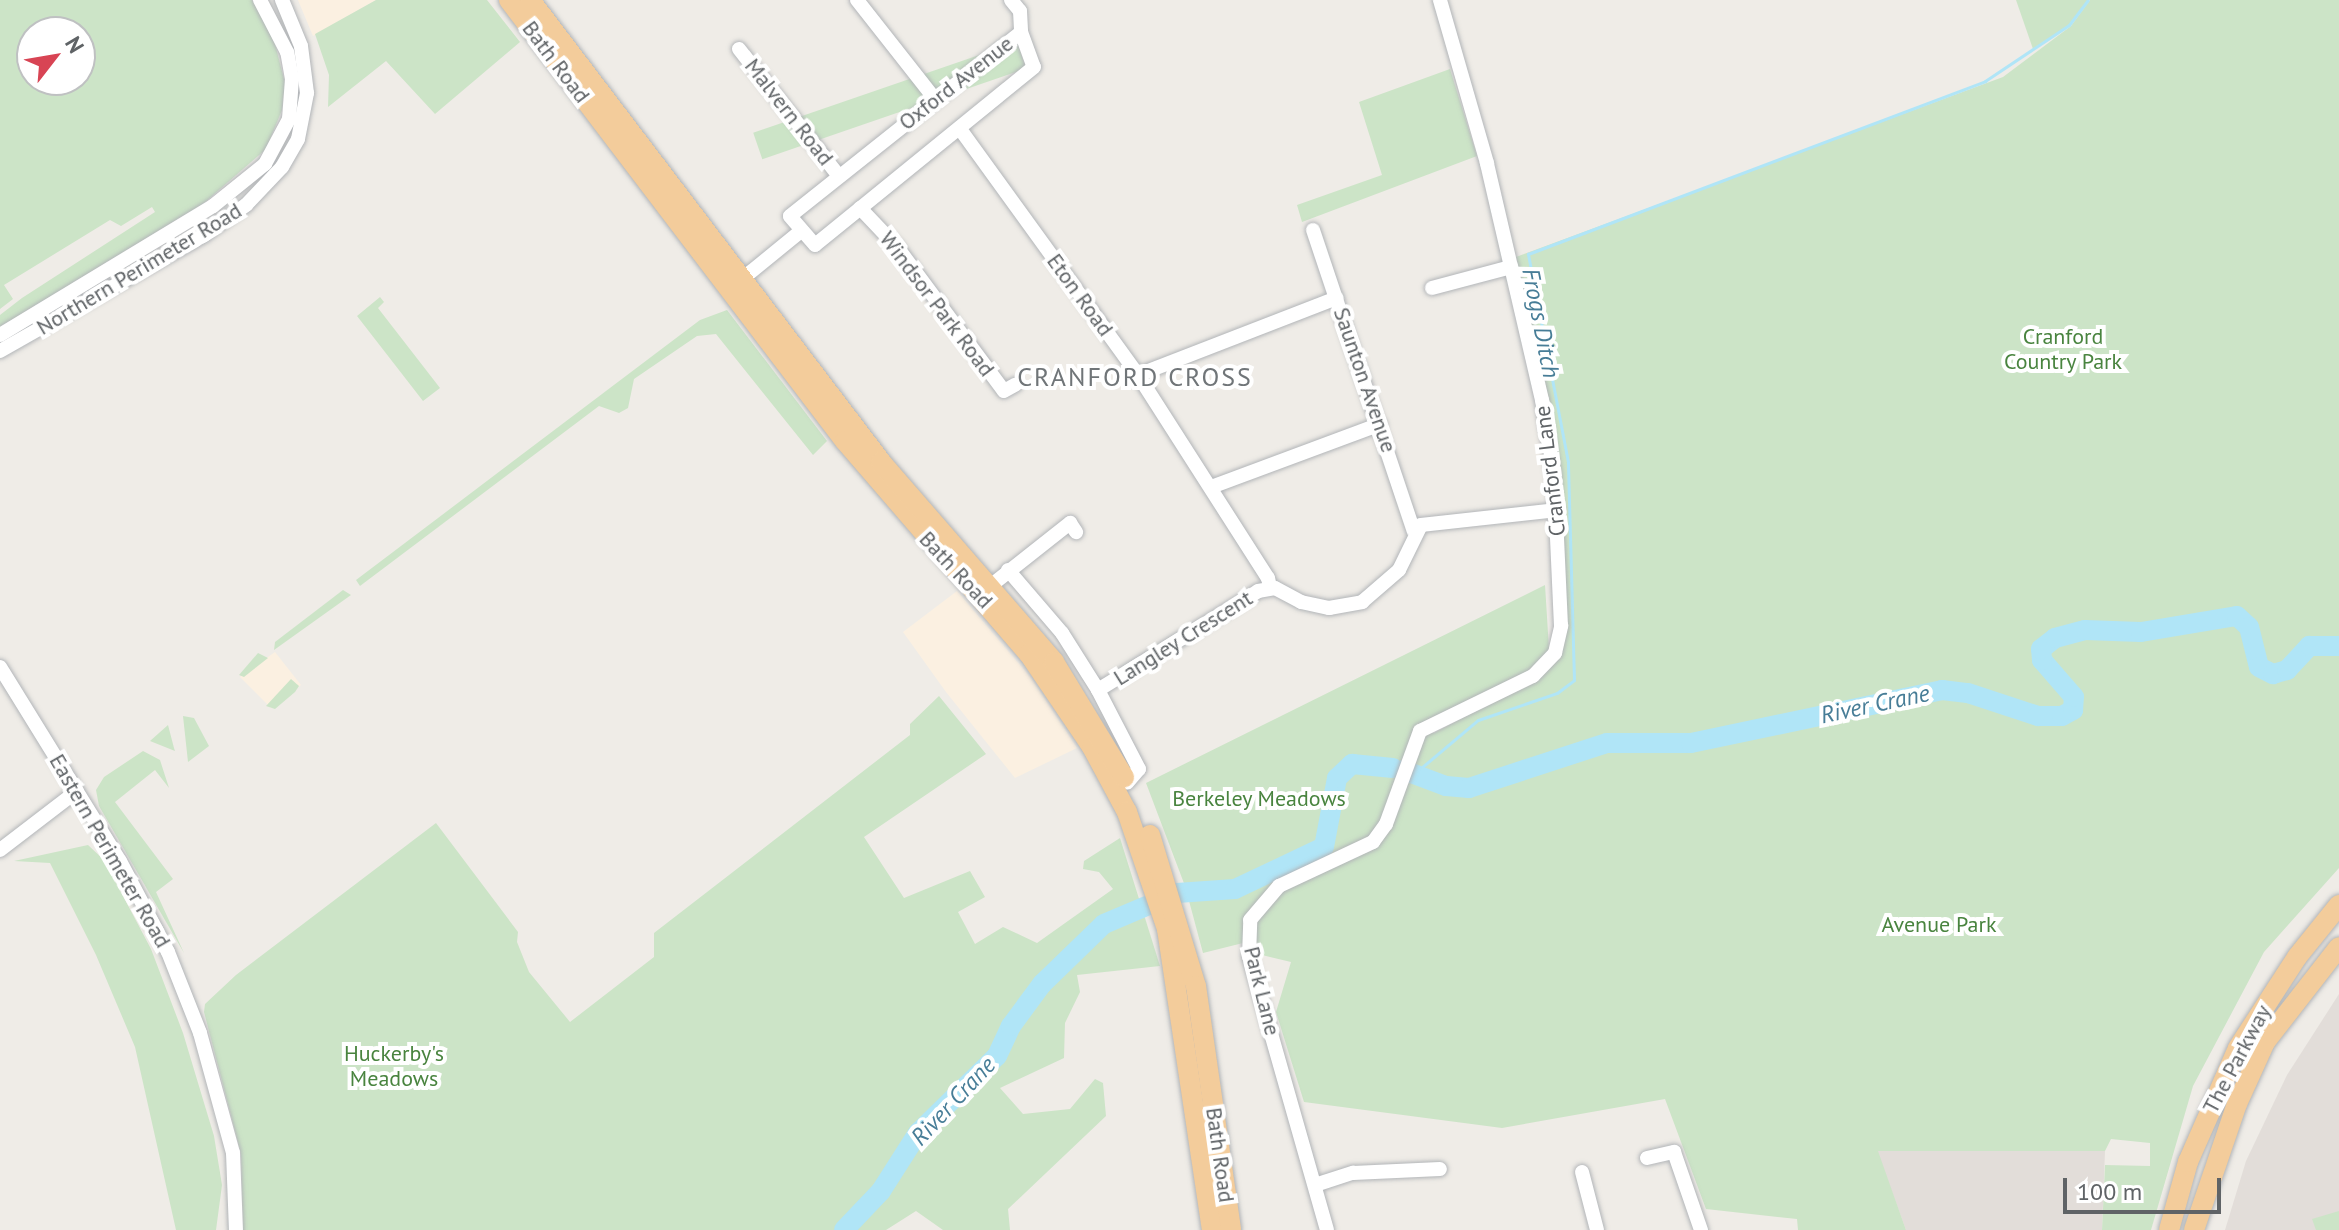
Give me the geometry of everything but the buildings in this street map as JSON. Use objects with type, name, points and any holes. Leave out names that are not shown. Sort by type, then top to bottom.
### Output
[{"type":"highway","name":"Bath Road","points":[[509,0],[735,285]]},
{"type":"highway","name":"Bath Road","points":[[530,0],[900,509],[985,590],[1069,683],[1127,783],[1197,995],[1231,1230]]},
{"type":"highway","name":"Bath Road","points":[[985,590],[1092,747],[1127,812],[1162,889]]},
{"type":"highway","name":"The Parkway","points":[[2169,1230],[2188,1162],[2238,1048],[2297,957],[2339,905]]},
{"type":"highway","name":"Bath Road","points":[[1174,927],[1212,1230]]},
{"type":"highway","name":"The Parkway","points":[[2194,1230],[2237,1104],[2265,1042],[2339,947]]},
{"type":"street","name":"Northern Perimeter Road","points":[[0,335],[213,206],[265,164],[289,119],[292,79],[287,52],[260,0]]},
{"type":"street","name":"Northern Perimeter Road","points":[[0,351],[204,235],[246,205],[282,167],[298,139],[307,93],[301,46],[282,0]]},
{"type":"street","points":[[857,0],[935,99]]},
{"type":"street","points":[[1011,0],[1020,11],[1021,32]]},
{"type":"street","name":"Cranford Lane","points":[[1420,731],[1533,676],[1555,653],[1561,626],[1557,510],[1542,400],[1511,267],[1440,0]]},
{"type":"street","name":"Oxford Avenue","points":[[1021,32],[1034,67],[815,245],[790,216],[935,99],[1021,32]]},
{"type":"street","name":"Malvern Road","points":[[739,49],[839,176]]},
{"type":"street","name":"Eton Road","points":[[960,129],[1138,375],[1211,487],[1270,587]]},
{"type":"street","name":"Windsor Park Road","points":[[860,208],[897,247],[1004,391],[1015,385]]},
{"type":"street","name":"Saunton Avenue","points":[[1313,230],[1414,531]]},
{"type":"street","points":[[735,285],[801,231]]},
{"type":"street","points":[[1432,288],[1511,267]]},
{"type":"street","points":[[1138,375],[1337,298]]},
{"type":"street","points":[[1211,487],[1380,424]]},
{"type":"street","points":[[1414,531],[1434,523],[1557,510]]},
{"type":"street","points":[[985,590],[1070,523]]},
{"type":"street","name":"Langley Crescent","points":[[1098,690],[1270,587],[1301,602],[1329,608],[1362,602],[1399,570],[1414,531]]},
{"type":"street","points":[[1008,570],[1062,633],[1098,690],[1139,769],[1127,783]]},
{"type":"street","name":"Eastern Perimeter Road","points":[[0,667],[156,925],[200,1033],[233,1153],[236,1230]]},
{"type":"street","name":"Park Lane","points":[[1327,1230],[1249,957],[1250,920],[1279,886],[1373,842],[1386,824],[1403,768],[1420,731]]},
{"type":"street","points":[[0,850],[77,791]]},
{"type":"street","points":[[1647,1158],[1674,1152],[1701,1230]]},
{"type":"street","points":[[1315,1185],[1353,1173],[1440,1169]]},
{"type":"street","points":[[1582,1172],[1597,1230]]},
{"type":"shaded area","points":[[298,0],[376,0],[313,36]]},
{"type":"shaded area","points":[[957,591],[1031,678],[1077,748],[1015,778],[946,692],[903,632]]},
{"type":"shaded area","points":[[275,652],[301,685],[271,708],[240,677]]},
{"type":"shaded area","points":[[2339,994],[2339,1230],[2225,1230],[2246,1161],[2287,1075]]},
{"type":"shaded area","points":[[1877,1151],[2105,1151],[2102,1230],[1906,1230]]},
{"type":"green space","points":[[0,0],[252,0],[274,40],[285,83],[282,110],[266,149],[204,203],[0,327],[0,315],[155,212],[152,207],[121,226],[110,220],[4,285],[13,299],[0,309]]},
{"type":"green space","points":[[376,0],[487,0],[520,42],[435,114],[386,61],[328,107],[329,75],[315,34]]},
{"type":"green space","points":[[2016,0],[2088,0],[2069,25],[2033,49]]},
{"type":"green space","points":[[2090,0],[2339,0],[2339,868],[2264,952],[2193,1086],[2151,1230],[2102,1230],[2105,1165],[2150,1166],[2150,1143],[2111,1139],[2105,1151],[1878,1151],[1906,1230],[1798,1230],[1797,1219],[1706,1209],[1665,1099],[1502,1128],[1304,1102],[1276,1012],[1291,962],[1258,954],[1243,943],[1203,953],[1185,886],[1146,783],[1545,585],[1549,649],[1529,672],[1418,727],[1434,733],[1533,681],[1560,653],[1567,611],[1516,257],[2003,77],[2071,26]]},
{"type":"green space","points":[[1017,42],[1026,68],[762,159],[753,133]]},
{"type":"green space","points":[[1450,69],[1477,156],[1302,222],[1297,205],[1382,175],[1359,102]]},
{"type":"green space","points":[[380,297],[384,302],[378,308],[440,388],[423,401],[357,316]]},
{"type":"green space","points":[[727,310],[827,441],[813,455],[716,334],[697,336],[634,379],[628,408],[619,413],[599,406],[360,586],[356,580],[700,320]]},
{"type":"green space","points":[[343,590],[351,595],[274,650],[275,642]]},
{"type":"green space","points":[[258,653],[268,658],[244,677],[239,675]]},
{"type":"green space","points":[[291,679],[299,686],[295,692],[275,709],[266,706]]},
{"type":"green space","name":"Huckerby's Meadows","points":[[939,696],[986,754],[864,837],[904,898],[970,871],[985,897],[958,912],[975,944],[1003,927],[1037,943],[1113,889],[1099,872],[1083,869],[1084,861],[1120,838],[1160,966],[1077,975],[1080,992],[1065,1023],[1064,1058],[1000,1088],[1023,1114],[1070,1109],[1095,1079],[1103,1083],[1106,1116],[1008,1209],[1010,1230],[943,1230],[916,1211],[886,1230],[243,1230],[241,1154],[204,1012],[205,1004],[236,975],[436,823],[518,932],[517,942],[529,972],[570,1022],[654,957],[654,933],[910,735],[910,724]]},
{"type":"green space","points":[[183,716],[194,718],[209,746],[188,762]]},
{"type":"green space","points":[[168,725],[174,748],[175,751],[150,741]]},
{"type":"green space","points":[[143,751],[160,760],[169,788],[155,770],[115,802],[173,879],[156,892],[184,953],[99,806],[96,790],[104,777]]},
{"type":"green space","points":[[88,845],[104,860],[151,949],[183,1033],[214,1136],[222,1185],[216,1230],[176,1230],[135,1047],[96,955],[50,863],[14,861]]},
{"type":"green space","points":[[2339,1211],[2339,1230],[2316,1230],[2312,1219]]},
{"type":"waterway","name":"Frogs Ditch","points":[[1415,773],[1478,720],[1557,693],[1574,680],[1568,462],[1528,254],[1985,81],[2069,25],[2088,0]]},
{"type":"waterway","name":"River Crane","points":[[1403,770],[1446,786],[1469,788],[1607,743],[1691,743],[1942,690],[1968,693],[2038,716],[2062,716],[2073,710],[2074,697],[2042,660],[2041,649],[2055,638],[2085,630],[2141,632],[2237,616],[2249,627],[2259,667],[2273,674],[2287,670],[2309,646],[2339,646]]},
{"type":"waterway","name":"River Crane","points":[[844,1230],[881,1191],[918,1133],[997,1056],[1011,1026],[1042,984],[1104,924],[1177,893],[1235,889],[1324,847],[1337,778],[1352,764],[1393,768]]},
{"type":"district","name":"CRANFORD CROSS","points":[[1135,377]]},
{"type":"park label","name":"Cranford Country Park","points":[[2063,348]]},
{"type":"park label","name":"Berkeley Meadows","points":[[1259,799]]},
{"type":"park label","name":"Avenue Park","points":[[1939,925]]}]
